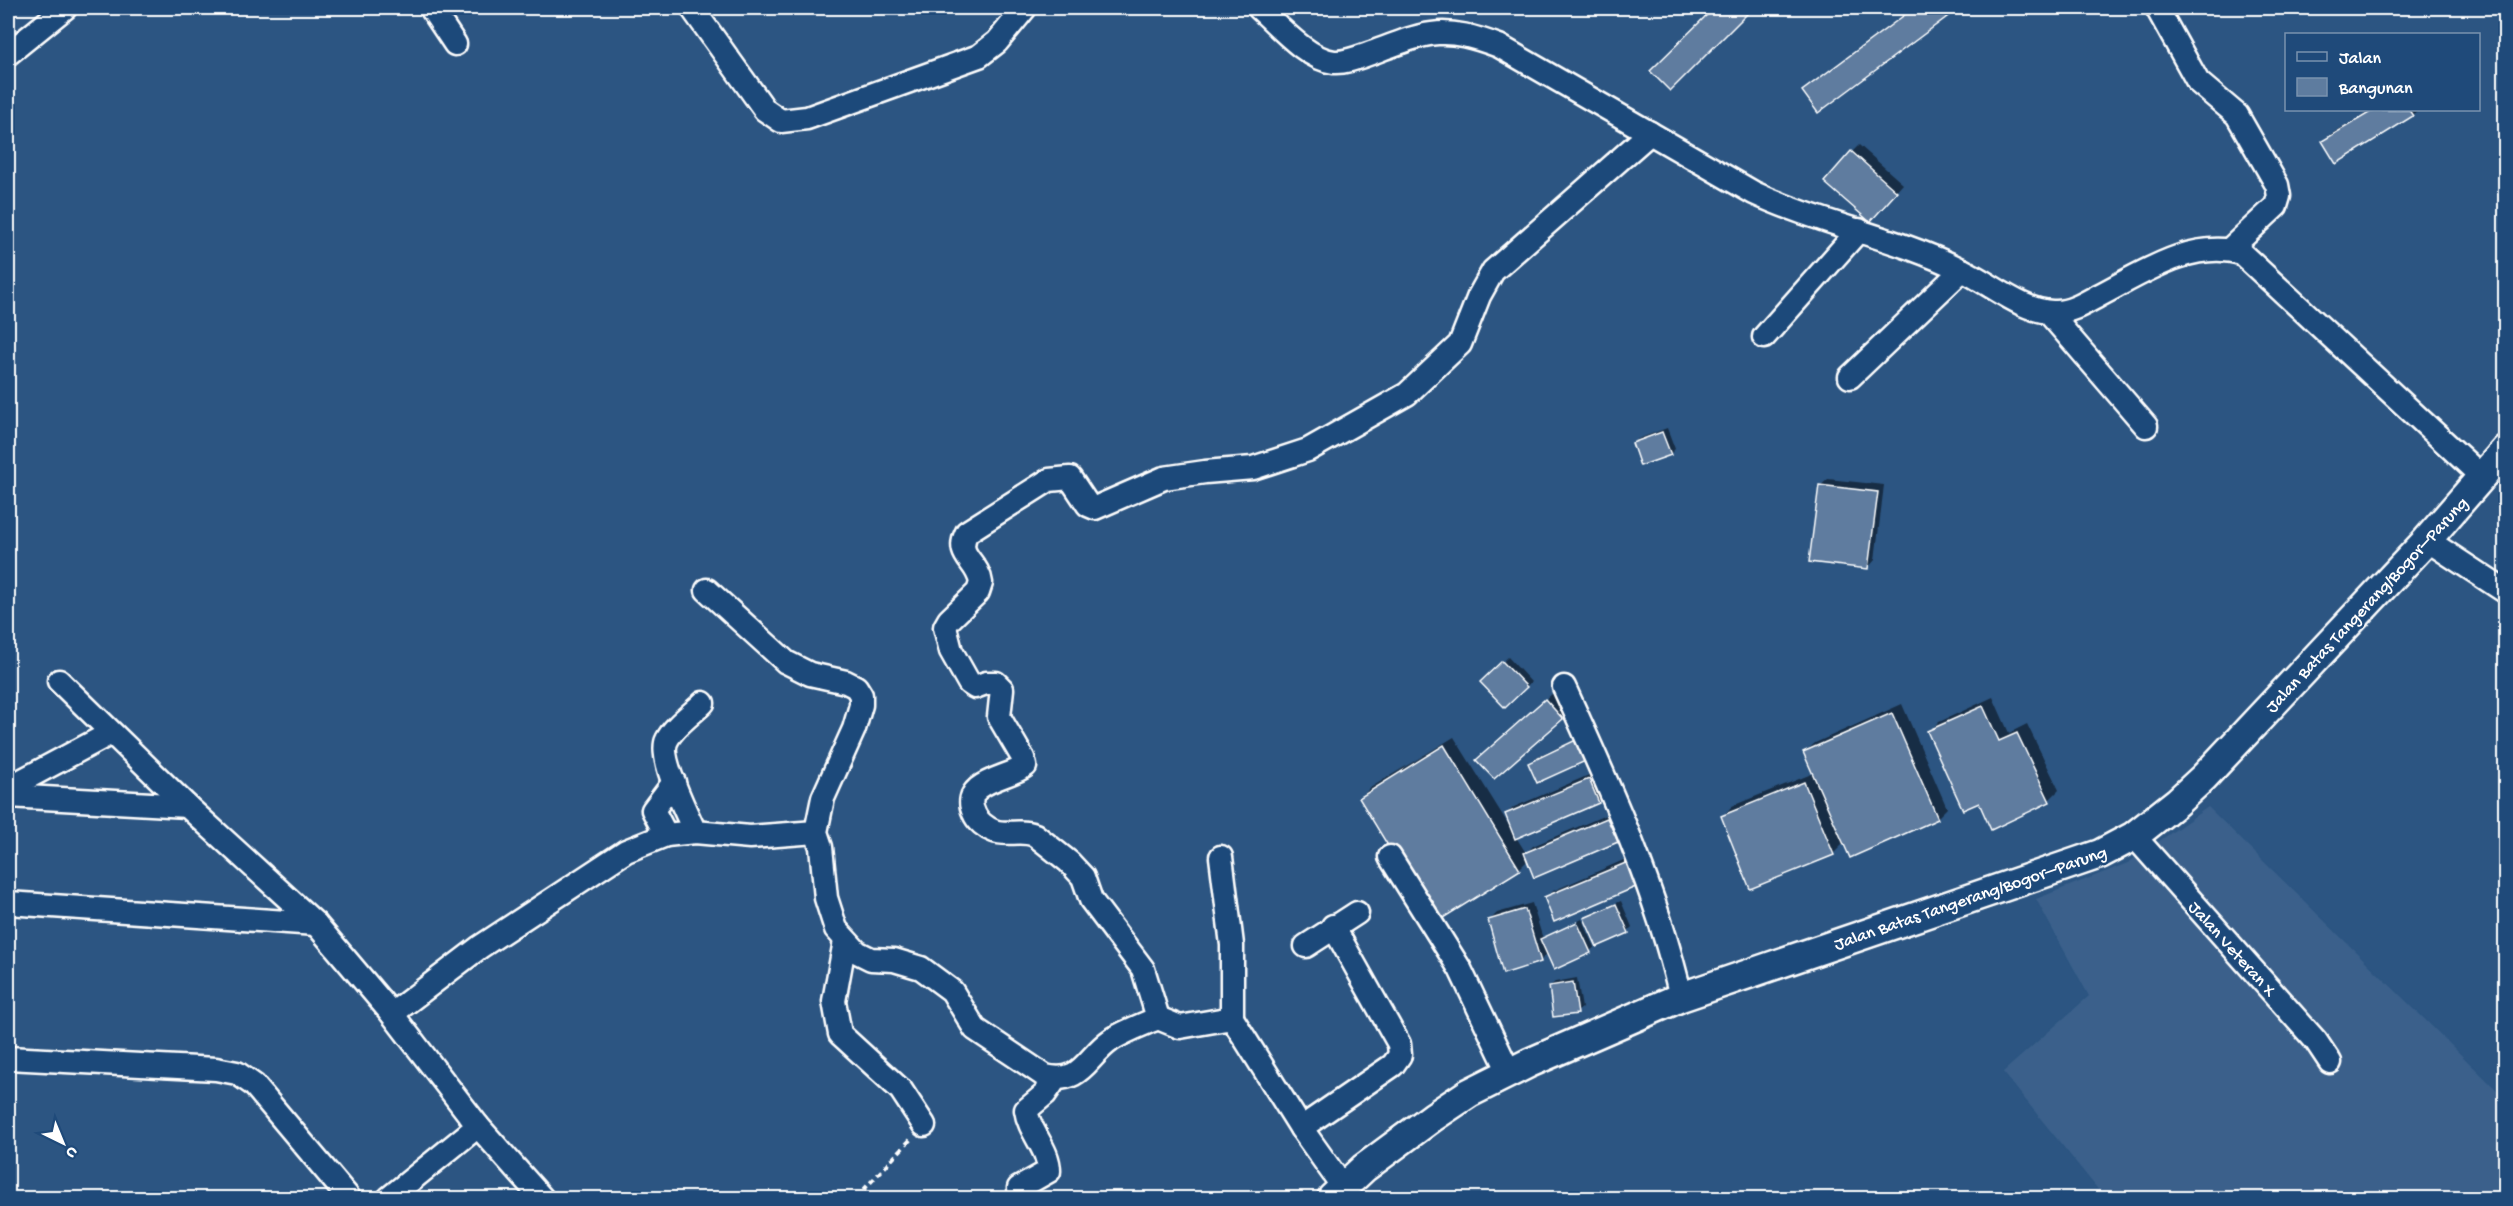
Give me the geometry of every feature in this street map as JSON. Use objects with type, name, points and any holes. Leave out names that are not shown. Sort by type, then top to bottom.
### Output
[{"type":"main road","name":"Jalan Batas Tangerang/Bogor–Parung","points":[[1337,1193],[1364,1168],[1432,1117],[1469,1093],[1509,1072],[1681,998],[2100,854],[2134,836],[2177,802],[2238,742],[2427,540],[2505,449]]},
{"type":"street","points":[[8,54],[65,8]]},
{"type":"street","points":[[431,8],[455,44]]},
{"type":"street","points":[[692,8],[765,110],[781,121],[807,118],[979,56],[997,42],[1025,8]]},
{"type":"street","points":[[1259,8],[1299,45],[1334,62],[1351,59],[1413,37],[1441,32],[1467,34],[1499,46],[1754,193],[1793,211],[1900,244],[1962,270],[2030,308],[2048,312],[2071,310],[2165,262],[2204,249],[2241,253],[2481,477]]},
{"type":"street","points":[[2157,8],[2198,82],[2237,115],[2277,185],[2279,196],[2276,206],[2229,250]]},
{"type":"street","points":[[1158,1018],[1143,969],[1096,907],[1079,873],[1035,835],[1028,832],[991,830],[972,810],[973,797],[983,785],[1025,766],[1023,758],[999,717],[1002,689],[996,683],[986,683],[975,687],[969,683],[947,642],[945,627],[949,620],[978,592],[981,583],[974,566],[965,555],[962,542],[967,532],[1049,480],[1070,478],[1088,505],[1095,508],[1164,478],[1253,468],[1308,450],[1407,394],[1460,344],[1479,296],[1492,271],[1650,133]]},
{"type":"street","points":[[1764,337],[1859,230]]},
{"type":"street","points":[[1850,377],[1962,270]]},
{"type":"street","points":[[2048,312],[2146,426]]},
{"type":"street","points":[[2427,540],[2505,592]]},
{"type":"street","points":[[707,590],[786,662],[810,674],[846,682],[856,687],[861,695],[854,729],[823,798],[816,832],[821,847],[826,898],[836,929],[857,952],[871,958],[894,960],[921,968],[952,991],[975,1029],[1039,1072],[1056,1078],[1077,1073],[1111,1040],[1158,1018],[1180,1027],[1232,1018]]},
{"type":"street","points":[[59,681],[187,806],[316,924],[392,1014],[478,1126],[542,1198]]},
{"type":"street","points":[[1564,687],[1623,818],[1657,906],[1681,998]]},
{"type":"street","points":[[695,832],[674,782],[665,750],[666,740],[704,703]]},
{"type":"street","points":[[8,788],[111,733]]},
{"type":"street","points":[[666,835],[653,810],[674,782]]},
{"type":"street","points":[[8,796],[187,806]]},
{"type":"street","points":[[392,1014],[480,947],[575,882],[626,851],[666,835],[695,832],[750,837],[816,832]]},
{"type":"street","name":"Jalan Veteran X","points":[[2134,836],[2316,1041],[2330,1062]]},
{"type":"street","points":[[1221,856],[1232,945],[1232,1018],[1301,1128],[1337,1193]]},
{"type":"street","points":[[1390,857],[1460,969],[1509,1072]]},
{"type":"street","points":[[8,903],[316,924]]},
{"type":"street","points":[[1306,946],[1333,926],[1357,913]]},
{"type":"street","points":[[1301,1128],[1393,1065],[1400,1055],[1399,1044],[1333,926]]},
{"type":"street","points":[[846,941],[834,1001],[840,1034],[901,1090],[924,1125]]},
{"type":"street","points":[[8,1058],[216,1069],[237,1073],[254,1085],[349,1198]]},
{"type":"street","points":[[1018,1188],[1049,1172],[1046,1155],[1031,1128],[1026,1110],[1045,1095],[1056,1078]]},
{"type":"street","points":[[389,1198],[478,1126]]},
{"type":"path","points":[[856,1198],[924,1125]]},
{"type":"shaded area","points":[[2208,807],[2505,1098],[2505,1198],[2105,1198],[2003,1072],[2089,996],[2036,899],[2128,863]]},
{"type":"building","points":[[1714,8],[1753,8],[1670,91],[1650,71]]},
{"type":"building","points":[[1914,8],[1959,8],[1818,113],[1802,91]]},
{"type":"building","points":[[2372,111],[2410,111],[2413,116],[2336,164],[2322,141]]},
{"type":"building","points":[[1851,151],[1897,192],[1870,222],[1824,182]]},
{"type":"building","points":[[1662,432],[1671,455],[1640,466],[1632,443]]},
{"type":"building","points":[[1819,485],[1878,492],[1868,569],[1809,562]]},
{"type":"building","points":[[1502,661],[1527,687],[1505,708],[1480,682]]},
{"type":"building","points":[[1545,699],[1563,719],[1494,779],[1476,760]]},
{"type":"building","points":[[1983,706],[1999,741],[2017,733],[2050,802],[1991,830],[1979,803],[1963,810],[1927,731]]},
{"type":"building","points":[[1892,713],[1938,819],[1850,858],[1803,752]]},
{"type":"building","points":[[1580,738],[1590,759],[1537,783],[1528,763]]},
{"type":"building","points":[[1444,745],[1520,870],[1435,923],[1359,798]]},
{"type":"building","points":[[1589,779],[1599,803],[1515,839],[1505,814]]},
{"type":"building","points":[[1804,782],[1834,855],[1750,889],[1721,816]]},
{"type":"building","points":[[1607,818],[1618,842],[1534,878],[1524,853]]},
{"type":"building","points":[[1628,862],[1638,886],[1554,922],[1544,897]]},
{"type":"building","points":[[1616,904],[1629,933],[1597,947],[1584,918]]},
{"type":"building","points":[[1525,909],[1541,962],[1503,974],[1488,920]]},
{"type":"building","points":[[1577,922],[1591,953],[1554,970],[1540,939]]},
{"type":"building","points":[[1573,982],[1578,1014],[1553,1017],[1549,986]]}]
